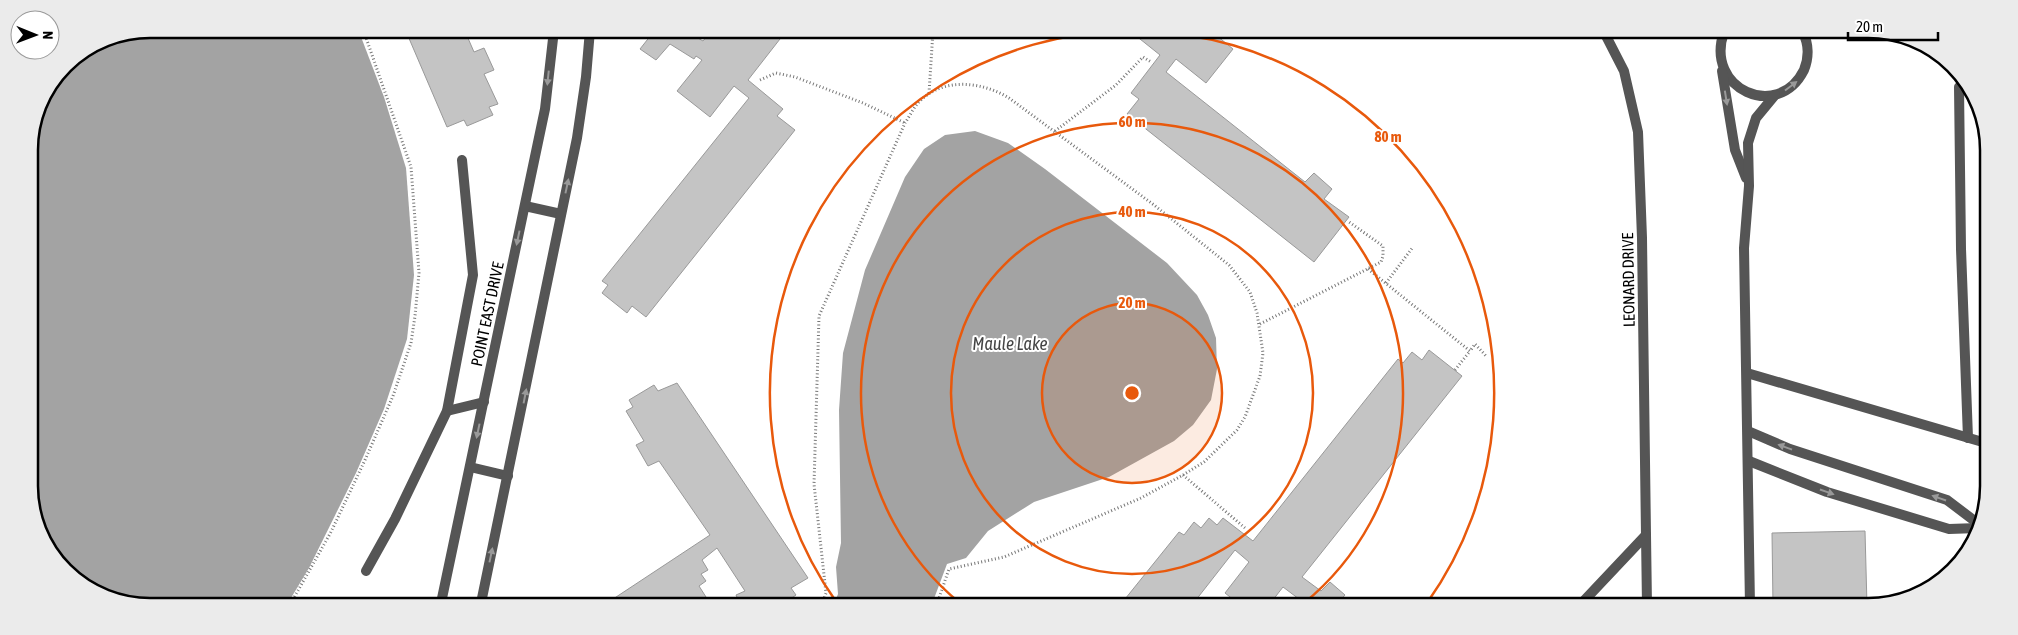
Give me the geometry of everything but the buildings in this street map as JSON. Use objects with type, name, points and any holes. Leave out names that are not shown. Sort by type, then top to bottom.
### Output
[{"type":"street","name":"POINT EAST DRIVE","points":[[442,598],[545,109],[553,38]]},
{"type":"street","points":[[482,598],[577,138],[589,38]]},
{"type":"street","name":"LEONARD DRIVE","points":[[1607,38],[1624,71],[1638,132],[1642,238],[1647,597]]},
{"type":"street","points":[[1720,38],[1720,56],[1735,150],[1749,186]]},
{"type":"street","points":[[1722,38],[1720,56],[1724,71],[1733,84],[1745,92],[1760,96],[1775,95]]},
{"type":"street","points":[[1750,597],[1744,248],[1749,186],[1748,143],[1756,118],[1775,95],[1788,88],[1800,78],[1806,64],[1808,50],[1804,38]]},
{"type":"street","points":[[1959,87],[1968,438]]},
{"type":"street","points":[[366,571],[447,411],[474,275],[462,160]]},
{"type":"street","points":[[525,206],[561,214]]},
{"type":"street","points":[[1747,373],[1980,441]]},
{"type":"street","points":[[447,411],[484,402]]},
{"type":"street","points":[[1748,431],[1790,449],[1947,500],[1974,522]]},
{"type":"street","points":[[1749,461],[1827,492],[1949,529],[1972,527]]},
{"type":"street","points":[[470,468],[508,476]]},
{"type":"street","points":[[1587,597],[1646,535]]},
{"type":"path","points":[[294,598],[331,532],[366,460],[393,396],[411,343],[415,316],[419,273],[411,167],[366,38]]},
{"type":"path","points":[[929,94],[932,38]]},
{"type":"path","points":[[1055,131],[1116,85],[1143,57],[1151,62]]},
{"type":"path","points":[[760,80],[776,73],[795,77],[863,103],[905,123]]},
{"type":"path","points":[[824,598],[826,593],[814,484],[819,316],[905,123],[918,102],[929,94],[959,84],[986,86],[1009,98],[1154,205],[1229,264],[1250,292],[1260,324],[1263,353],[1260,376],[1245,417],[1237,430],[1204,462],[1141,498],[1004,556],[950,569],[939,598]]},
{"type":"path","points":[[1260,324],[1381,262],[1384,256],[1383,246],[1350,222]]},
{"type":"path","points":[[1386,283],[1413,247]]},
{"type":"path","points":[[1368,269],[1470,351]]},
{"type":"path","points":[[1455,370],[1475,344],[1487,357]]},
{"type":"path","points":[[1183,475],[1245,528]]},
{"type":"water","points":[[142,38],[361,38],[384,97],[406,168],[414,275],[407,339],[384,409],[356,473],[309,568],[291,598],[135,597],[107,589],[87,579],[56,548],[43,522],[38,493],[38,135],[46,107],[56,87],[70,70],[87,56],[107,46],[121,41]]},
{"type":"water","name":"Maule Lake","points":[[975,131],[1008,143],[1045,169],[1167,263],[1197,295],[1208,315],[1216,338],[1217,369],[1211,400],[1193,425],[1174,441],[1109,477],[1034,502],[988,531],[966,558],[947,564],[934,598],[837,598],[838,594],[836,567],[841,543],[839,410],[843,353],[865,270],[905,177],[924,149],[945,135]]}]
